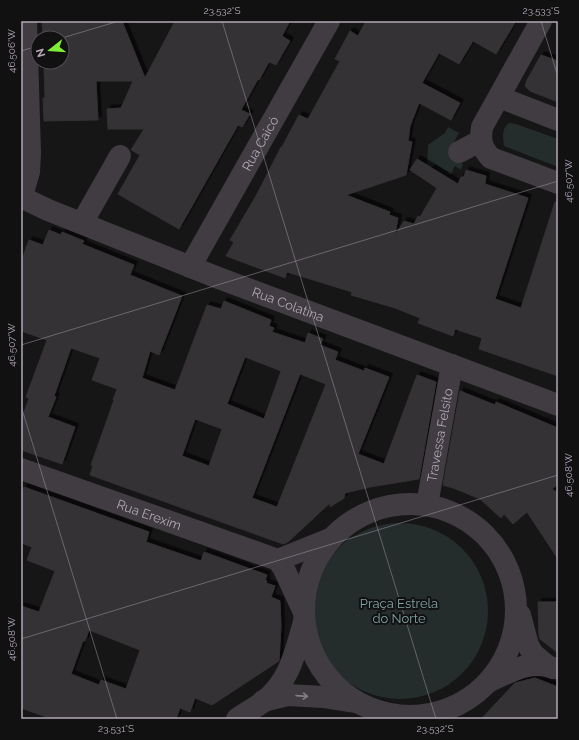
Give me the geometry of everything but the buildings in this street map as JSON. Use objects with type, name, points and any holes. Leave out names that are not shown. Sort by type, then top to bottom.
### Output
[{"type":"street","points":[[21,198],[29,172],[30,153],[26,21]]},
{"type":"street","name":"Rua Caicó","points":[[190,267],[329,21]]},
{"type":"street","points":[[541,21],[482,127],[480,141],[484,151],[491,158],[558,183]]},
{"type":"street","points":[[499,97],[558,120]]},
{"type":"street","points":[[459,152],[480,141]]},
{"type":"street","points":[[82,223],[120,156]]},
{"type":"street","name":"Rua Colatina","points":[[21,198],[190,267],[558,405]]},
{"type":"street","name":"Travessa Felsito","points":[[427,504],[452,365]]},
{"type":"street","name":"Rua Erexim","points":[[21,469],[278,560]]},
{"type":"street","points":[[362,708],[331,681],[320,666],[312,651],[306,634],[304,599],[313,565],[330,539],[346,524],[361,515],[377,508],[394,504],[427,504],[446,510],[462,517],[477,527],[489,539],[500,553],[508,569],[528,644],[533,654],[552,667]]},
{"type":"street","points":[[237,719],[263,701],[285,678],[290,668],[304,616],[284,569],[278,560],[330,539]]},
{"type":"street","points":[[263,701],[288,695],[323,697],[391,715],[429,716],[443,712],[459,705],[474,695],[490,681],[498,670],[507,654],[513,638],[516,620],[516,600]]},
{"type":"street","points":[[490,681],[527,665],[552,667]]},
{"type":"green space","points":[[509,123],[516,124],[558,139],[558,167],[504,146],[504,131],[506,125]]},
{"type":"green space","points":[[448,127],[459,133],[451,147],[455,160],[463,164],[461,170],[455,166],[451,174],[448,174],[449,173],[435,164],[432,168],[427,167],[428,145],[445,133]]},
{"type":"green space","name":"Praça Estrela do Norte","points":[[391,523],[409,523],[426,527],[441,533],[456,543],[468,555],[478,570],[484,585],[488,602],[488,620],[484,637],[478,652],[468,667],[456,679],[441,689],[426,695],[409,699],[391,699],[374,695],[359,689],[344,679],[332,667],[322,652],[316,637],[312,620],[312,602],[316,585],[322,570],[332,555],[344,543],[359,533],[374,527]]}]
